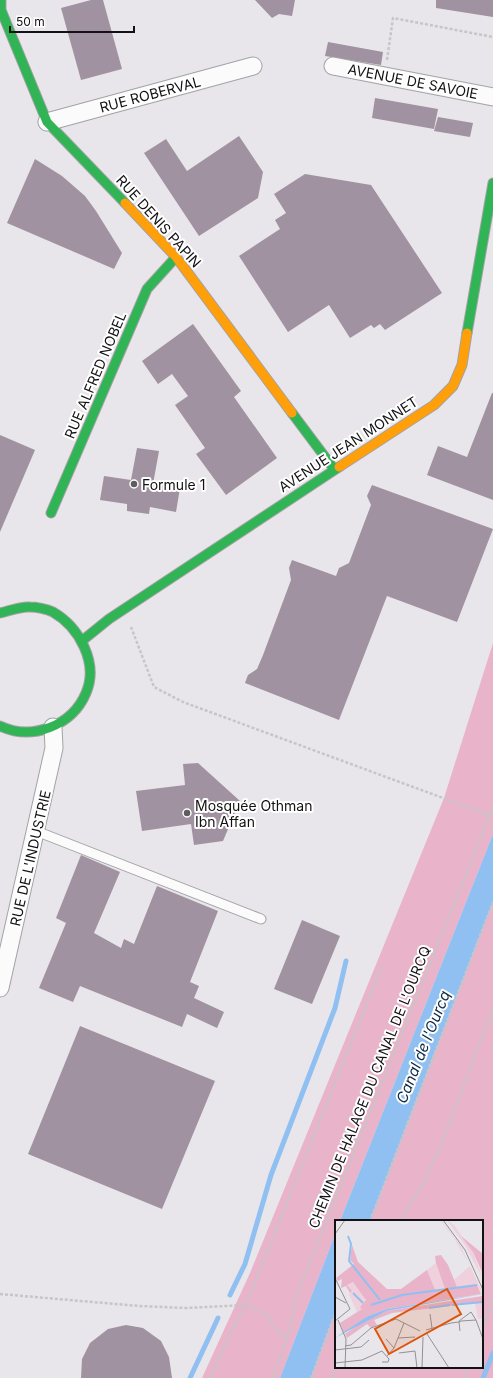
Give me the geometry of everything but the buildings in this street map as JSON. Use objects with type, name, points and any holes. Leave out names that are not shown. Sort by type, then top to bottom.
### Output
[{"type":"street","name":"RUE DENIS PAPIN","points":[[1,0],[1,10],[48,122],[176,257],[334,469]]},
{"type":"street","name":"RUE ROBERVAL","points":[[48,122],[253,66]]},
{"type":"street","name":"AVENUE DE SAVOIE","points":[[333,66],[493,97]]},
{"type":"street","name":"AVENUE JEAN MONNET","points":[[83,640],[109,619],[434,404],[454,386],[462,365],[493,182]]},
{"type":"street","name":"RUE ALFRED NOBEL","points":[[51,513],[147,289],[176,257]]},
{"type":"street","points":[[0,613],[7,610],[26,607],[46,609],[67,621],[83,640],[90,664],[90,680],[87,690],[83,699],[70,716],[53,727],[28,732],[11,730],[0,726]]},
{"type":"street","name":"RUE DE L'INDUSTRIE","points":[[0,988],[54,748],[53,727]]},
{"type":"lane","points":[[36,831],[261,919]]},
{"type":"path","points":[[384,76],[393,18],[493,37]]},
{"type":"path","points":[[126,631],[131,627],[154,686],[183,702],[489,815]]},
{"type":"path","name":"CHEMIN DE HALAGE DU CANAL DE L'OURCQ","points":[[272,1378],[287,1339],[296,1296],[493,807]]},
{"type":"path","points":[[370,1220],[493,902]]},
{"type":"path","points":[[210,1378],[230,1334],[246,1305],[382,966]]},
{"type":"path","points":[[401,1220],[421,1187],[441,1145],[493,1009]]},
{"type":"path","points":[[0,1294],[186,1308],[246,1305],[268,1315],[273,1326],[287,1339]]},
{"type":"path","points":[[483,1327],[493,1298]]},
{"type":"path","points":[[311,1378],[335,1314]]},
{"type":"path","points":[[332,1378],[336,1368]]},
{"type":"path","points":[[464,1378],[469,1368]]},
{"type":"shaded area","points":[[493,643],[493,834],[340,1220],[335,1220],[335,1235],[280,1378],[202,1378],[250,1273],[444,798]]},
{"type":"shaded area","points":[[493,902],[493,1378],[311,1378],[335,1314],[335,1368],[483,1368],[483,1220],[370,1220]]},
{"type":"water","name":"Canal de l'Ourcq","points":[[493,834],[493,902],[370,1220],[340,1220]]},
{"type":"water","points":[[335,1235],[335,1314],[311,1378],[280,1378]]},
{"type":"waterway","points":[[230,1295],[245,1264],[271,1175],[335,1008],[346,961]]},
{"type":"waterway","points":[[190,1378],[218,1318]]},
{"type":"waterway","points":[[483,1378],[493,1353]]},
{"type":"traffic: fast","points":[[1,0],[1,10],[47,122],[125,203]]},
{"type":"traffic: fast","points":[[467,333],[493,183]]},
{"type":"traffic: fast","points":[[51,513],[147,289],[176,257]]},
{"type":"traffic: fast","points":[[292,413],[334,469]]},
{"type":"traffic: fast","points":[[83,640],[109,619],[339,467]]},
{"type":"traffic: fast","points":[[0,613],[26,607],[42,608],[53,612],[71,627],[78,636],[88,658],[90,670],[86,693],[80,705],[61,722],[50,728],[25,732],[0,726]]},
{"type":"traffic: slow","points":[[125,203],[176,257],[292,413]]},
{"type":"traffic: slow","points":[[339,467],[434,405],[453,386],[462,365],[467,333]]},
{"type":"place","name":"Formule 1","points":[[134,484]]},
{"type":"place","name":"Mosquée Othman Ibn Affan","points":[[187,813]]}]
